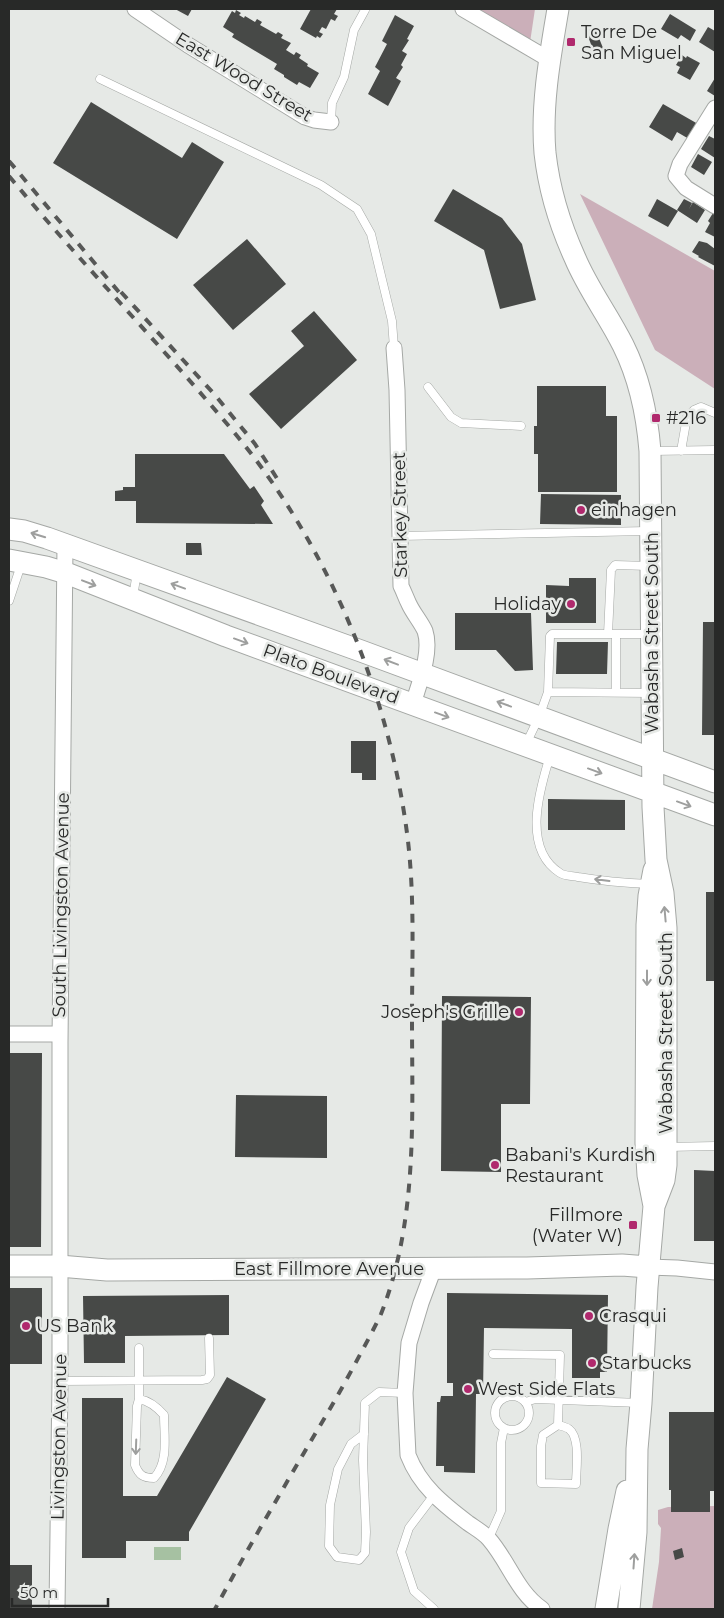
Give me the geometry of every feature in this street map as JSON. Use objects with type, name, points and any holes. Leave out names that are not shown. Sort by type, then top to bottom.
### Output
[{"type":"main road","name":"Wabasha Street South","points":[[558,9],[550,60],[544,136],[548,171],[556,210],[582,274],[632,364],[640,386],[645,409],[650,451],[653,793],[656,860],[666,928],[666,1165],[664,1180],[654,1206],[648,1267],[637,1449],[636,1532],[630,1600]]},
{"type":"main road","name":"Plato Boulevard","points":[[9,529],[24,531],[65,545],[361,651],[715,782]]},
{"type":"main road","name":"Plato Boulevard","points":[[16,561],[66,573],[226,636],[715,815]]},
{"type":"main road","name":"Wabasha Street South","points":[[654,1206],[648,1175],[646,1143],[647,925],[650,884],[656,860]]},
{"type":"main road","name":"East Fillmore Avenue","points":[[9,1266],[59,1266],[107,1270],[527,1268],[622,1265],[648,1267]]},
{"type":"main road","name":"Wabasha Street South","points":[[606,1609],[619,1530],[637,1449]]},
{"type":"street","name":"East Wood Street","points":[[134,9],[304,117],[332,122]]},
{"type":"street","points":[[463,9],[550,60]]},
{"type":"street","points":[[715,108],[680,164],[676,176],[686,188],[715,206]]},
{"type":"street","name":"Starkey Street","points":[[394,348],[397,390],[401,586],[408,603],[424,630],[427,648],[413,704]]},
{"type":"street","name":"South Livingston Avenue","points":[[59,1266],[65,545]]},
{"type":"street","points":[[9,1034],[60,1034]]},
{"type":"street","name":"Livingston Avenue","points":[[57,1609],[60,1380],[59,1266]]},
{"type":"street","points":[[648,1267],[715,1272]]},
{"type":"street","points":[[434,1268],[409,1343],[405,1393],[408,1455],[417,1474],[434,1495],[489,1538],[527,1597],[542,1609]]},
{"type":"lane","name":"East Wood Street","points":[[332,122],[332,103],[344,77],[354,30],[365,10]]},
{"type":"lane","points":[[100,80],[321,185],[357,209],[371,234],[392,321],[394,348]]},
{"type":"lane","points":[[428,387],[451,417],[461,424],[521,426]]},
{"type":"lane","points":[[681,451],[688,417],[694,410],[701,407],[715,413]]},
{"type":"lane","points":[[650,451],[715,450]]},
{"type":"lane","points":[[400,536],[652,530]]},
{"type":"lane","points":[[9,600],[16,561]]},
{"type":"lane","points":[[616,692],[610,570],[615,565],[652,567]]},
{"type":"lane","points":[[133,599],[137,571]]},
{"type":"lane","points":[[525,746],[548,692],[550,636],[552,634],[652,634]]},
{"type":"lane","points":[[548,692],[652,692]]},
{"type":"lane","points":[[550,755],[539,792],[537,815],[538,845],[547,861],[561,874],[607,881],[650,884]]},
{"type":"lane","points":[[666,1146],[715,1146]]},
{"type":"lane","points":[[60,1380],[208,1379],[210,1375],[209,1338]]},
{"type":"lane","points":[[139,1348],[139,1399],[137,1406],[135,1465],[138,1474],[146,1478],[154,1478],[164,1463],[164,1415],[156,1406],[146,1400],[139,1399]]},
{"type":"lane","points":[[493,1354],[560,1355],[558,1424]]},
{"type":"lane","points":[[364,1434],[351,1444],[338,1469],[330,1505],[329,1546],[336,1557],[358,1560],[365,1553],[363,1460],[364,1434],[365,1403],[379,1392],[405,1393]]},
{"type":"lane","points":[[510,1396],[515,1396],[524,1402],[529,1413],[526,1423],[516,1430],[504,1428],[497,1421],[495,1416],[497,1405],[500,1401],[510,1396]]},
{"type":"lane","points":[[524,1402],[536,1399],[641,1404]]},
{"type":"lane","points":[[558,1424],[569,1429],[577,1440],[576,1484],[541,1483],[541,1446],[543,1435],[558,1424]]},
{"type":"lane","points":[[489,1538],[501,1511],[501,1443],[504,1428]]},
{"type":"lane","points":[[434,1495],[409,1528],[402,1552],[414,1590],[434,1609]]},
{"type":"shaded area","name":"Torre De San Miguel","points":[[463,9],[535,9],[529,49]]},
{"type":"shaded area","points":[[580,194],[715,271],[715,389],[655,350]]},
{"type":"shaded area","points":[[715,1506],[715,1609],[652,1609],[659,1562],[661,1528],[658,1524],[658,1510],[668,1507]]},
{"type":"shaded area","points":[[154,1547],[181,1547],[181,1560],[154,1560]]},
{"type":"building","points":[[175,9],[192,9],[188,16]]},
{"type":"building","points":[[311,9],[337,9],[334,14],[338,16],[335,21],[331,19],[326,29],[322,27],[319,32],[323,34],[320,38],[317,36],[316,38],[300,29]]},
{"type":"building","points":[[236,10],[244,18],[245,16],[255,22],[257,19],[262,22],[260,25],[276,34],[278,32],[283,35],[281,38],[291,43],[286,50],[294,55],[296,52],[301,55],[299,58],[308,64],[307,66],[319,73],[310,88],[299,82],[297,85],[284,77],[284,75],[274,69],[277,64],[232,37],[234,34],[223,27],[232,11],[235,13]]},
{"type":"building","points":[[670,14],[696,30],[690,41],[681,35],[678,39],[661,29]]},
{"type":"building","points":[[395,15],[414,26],[407,39],[409,40],[402,51],[407,54],[401,65],[403,67],[396,78],[401,81],[388,106],[368,94],[380,71],[375,67],[387,44],[382,41]]},
{"type":"building","points":[[708,27],[715,31],[715,52],[699,42]]},
{"type":"building","points":[[595,28],[605,53],[585,60],[582,51],[592,47],[586,31]]},
{"type":"building","points":[[682,55],[700,63],[690,80],[677,73],[680,67],[676,65]]},
{"type":"building","points":[[715,78],[715,96],[707,91]]},
{"type":"building","points":[[91,102],[182,158],[192,142],[224,162],[177,239],[53,163]]},
{"type":"building","points":[[663,104],[698,124],[689,139],[677,132],[672,141],[649,127]]},
{"type":"building","points":[[709,136],[715,139],[715,158],[701,149]]},
{"type":"building","points":[[698,154],[712,162],[704,175],[691,167]]},
{"type":"building","points":[[453,189],[502,218],[522,244],[536,300],[500,309],[484,250],[434,221]]},
{"type":"building","points":[[657,199],[678,211],[668,227],[648,216]]},
{"type":"building","points":[[684,199],[692,203],[689,209],[693,202],[705,210],[697,223],[677,210]]},
{"type":"building","points":[[713,213],[715,214],[715,237],[705,232],[710,223],[708,221]]},
{"type":"building","points":[[247,239],[286,284],[233,330],[193,285]]},
{"type":"building","points":[[699,241],[707,243],[715,249],[715,266],[692,252]]},
{"type":"building","points":[[314,311],[357,360],[281,429],[249,394],[304,346],[291,331]]},
{"type":"building","points":[[537,386],[606,386],[606,416],[617,416],[617,492],[538,492],[538,454],[534,454],[534,426],[537,426]]},
{"type":"building","points":[[135,454],[224,454],[250,489],[254,486],[264,501],[261,505],[273,524],[136,523],[136,501],[115,501],[115,491],[123,490],[123,487],[135,487]]},
{"type":"building","name":"einhagen","points":[[541,494],[621,495],[621,525],[540,524]]},
{"type":"building","points":[[186,543],[201,543],[202,555],[186,555]]},
{"type":"building","name":"Holiday","points":[[569,578],[596,578],[596,623],[546,623],[546,585],[569,586]]},
{"type":"building","points":[[455,613],[531,613],[533,670],[515,671],[496,650],[455,650]]},
{"type":"building","points":[[703,622],[715,622],[715,735],[702,735]]},
{"type":"building","points":[[557,642],[608,642],[607,674],[556,674]]},
{"type":"building","points":[[351,741],[376,741],[376,780],[362,780],[362,773],[351,773]]},
{"type":"building","points":[[548,799],[625,800],[625,830],[548,830]]},
{"type":"building","points":[[706,892],[715,892],[715,981],[706,981]]},
{"type":"building","points":[[442,996],[531,997],[530,1104],[501,1104],[501,1172],[441,1171]]},
{"type":"building","points":[[9,1053],[42,1053],[41,1247],[9,1247]]},
{"type":"building","points":[[236,1095],[327,1096],[327,1158],[235,1157]]},
{"type":"building","points":[[694,1170],[715,1171],[715,1241],[694,1241]]},
{"type":"building","name":"US Bank","points":[[9,1288],[42,1288],[42,1364],[9,1364]]},
{"type":"building","name":"West Side Flats","points":[[447,1293],[608,1295],[607,1372],[600,1372],[600,1378],[572,1378],[572,1329],[484,1328],[483,1394],[476,1394],[475,1473],[444,1472],[444,1466],[436,1466],[437,1402],[440,1402],[441,1396],[453,1396],[453,1383],[447,1383]]},
{"type":"building","points":[[229,1295],[229,1335],[125,1336],[125,1363],[84,1363],[83,1296]]},
{"type":"building","points":[[227,1377],[266,1399],[189,1532],[189,1541],[126,1541],[126,1558],[82,1558],[82,1398],[123,1398],[123,1496],[157,1496]]},
{"type":"building","points":[[669,1412],[715,1412],[715,1491],[710,1491],[710,1512],[671,1512],[671,1490],[669,1490]]},
{"type":"building","points":[[682,1548],[684,1557],[675,1560],[673,1551]]},
{"type":"building","points":[[9,1565],[32,1565],[32,1609],[9,1609]]},
{"type":"railway","points":[[9,161],[123,297]]},
{"type":"railway","points":[[9,176],[233,431],[266,474],[297,520],[324,569],[348,620],[368,672],[385,725],[398,779],[407,833],[410,856],[412,926],[412,1131],[407,1205],[393,1278],[381,1314],[355,1364],[215,1609]]},
{"type":"railway","points":[[121,292],[215,395],[255,444],[278,480]]},
{"type":"place","name":"Torre De San Miguel","points":[[571,42]]},
{"type":"place","name":"#216","points":[[656,418]]},
{"type":"place","name":"einhagen","points":[[581,510]]},
{"type":"place","name":"Holiday","points":[[571,604]]},
{"type":"place","name":"Joseph's Grille","points":[[519,1012]]},
{"type":"place","name":"Babani's Kurdish Restaurant","points":[[495,1165]]},
{"type":"place","name":"Fillmore (Water W)","points":[[633,1225]]},
{"type":"place","name":"Crasqui","points":[[589,1316]]},
{"type":"place","name":"US Bank","points":[[26,1326]]},
{"type":"place","name":"Starbucks","points":[[592,1363]]},
{"type":"place","name":"West Side Flats","points":[[468,1389]]}]
